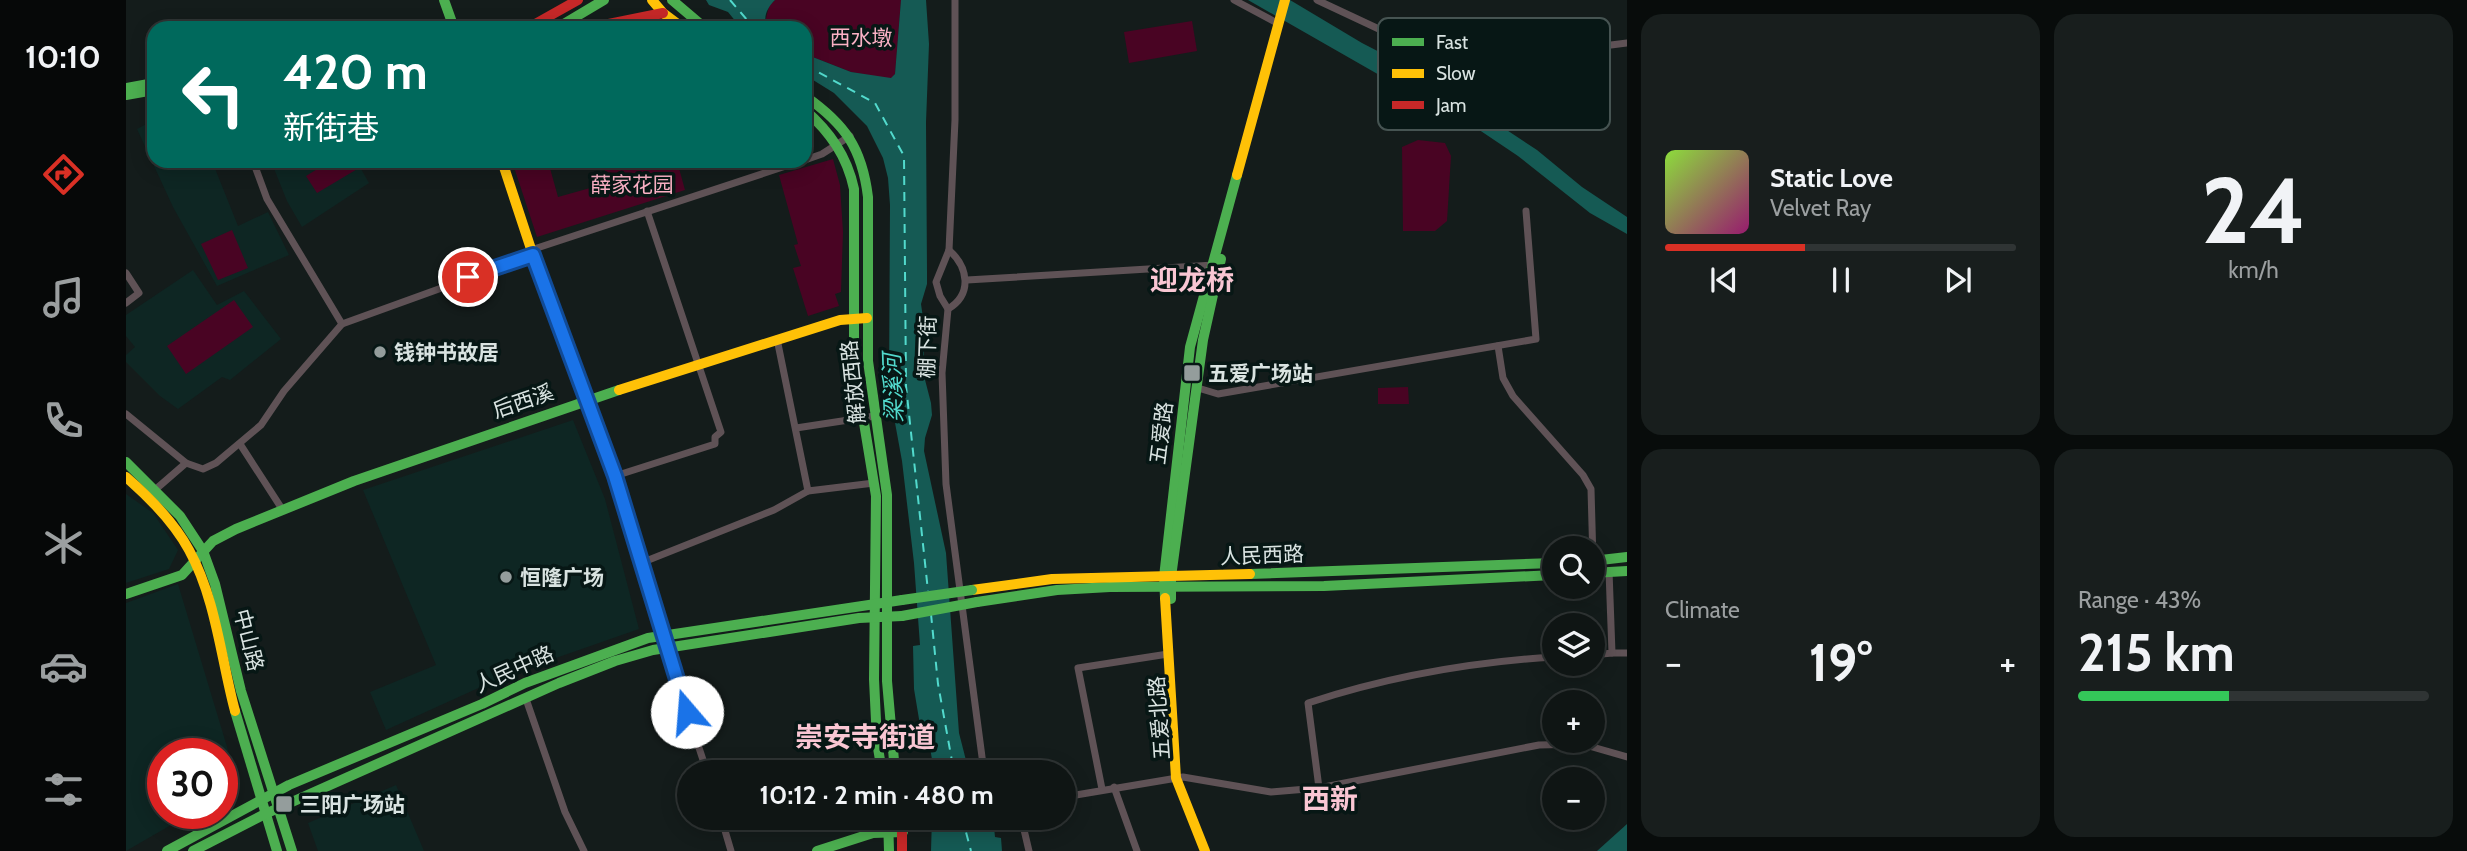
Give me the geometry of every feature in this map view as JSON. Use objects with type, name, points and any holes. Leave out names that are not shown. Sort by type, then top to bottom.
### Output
[{"type":"main road","points":[[444,0],[452,21]]},
{"type":"main road","points":[[540,21],[578,0]]},
{"type":"main road","points":[[569,21],[604,0]]},
{"type":"main road","points":[[652,0],[674,21]]},
{"type":"main road","points":[[672,0],[697,21]]},
{"type":"main road","points":[[1282,26],[1285,0]]},
{"type":"main road","points":[[1282,26],[1292,0]]},
{"type":"main road","points":[[624,21],[663,13]]},
{"type":"main road","name":"五爱路","points":[[1205,851],[1179,777],[1168,654],[1167,583],[1190,347],[1216,265],[1282,26]]},
{"type":"main road","points":[[126,88],[147,84]]},
{"type":"main road","points":[[126,95],[147,91]]},
{"type":"main road","name":"解放西路","points":[[812,101],[831,115],[850,136],[860,155],[867,187],[868,361],[876,496],[874,618],[877,729],[881,760]]},
{"type":"main road","name":"解放西路","points":[[812,116],[838,144],[852,177],[854,189],[854,362],[870,417],[887,495],[887,681],[894,760]]},
{"type":"main road","points":[[504,168],[532,252],[615,476],[666,648]]},
{"type":"main road","name":"五爱路","points":[[1167,583],[1216,265]]},
{"type":"main road","name":"后西溪","points":[[126,594],[182,575],[213,541],[282,509],[419,457],[777,339],[840,320],[867,318]]},
{"type":"main road","name":"中山路","points":[[126,462],[156,489],[195,537],[203,552],[218,594],[234,666],[292,851]]},
{"type":"main road","name":"中山路","points":[[126,477],[165,516],[194,561],[209,607],[260,800],[277,851]]},
{"type":"main road","points":[[1605,560],[1627,557]]},
{"type":"main road","name":"人民西路","points":[[902,616],[1057,590],[1542,564]]},
{"type":"main road","points":[[1605,571],[1627,571]]},
{"type":"main road","name":"人民西路","points":[[902,600],[1052,579],[1324,586],[1542,576]]},
{"type":"main road","name":"五爱北路","points":[[1167,583],[1179,777],[1213,851]]},
{"type":"main road","name":"人民中路","points":[[167,851],[274,793],[525,683],[611,650],[648,638],[902,600]]},
{"type":"main road","name":"人民中路","points":[[193,851],[204,848],[265,814],[615,661],[666,648],[859,618],[902,616]]},
{"type":"main road","points":[[817,851],[873,832],[903,832],[902,851]]},
{"type":"main road","points":[[889,832],[889,851]]},
{"type":"street","name":"棚下街","points":[[955,0],[955,120],[949,250],[936,282],[948,309],[942,373],[946,484],[983,760]]},
{"type":"street","points":[[1234,0],[1282,26]]},
{"type":"street","points":[[1317,0],[1378,29]]},
{"type":"street","points":[[812,157],[822,154],[850,136]]},
{"type":"street","points":[[256,168],[267,199],[342,324]]},
{"type":"street","points":[[126,414],[186,463],[203,469],[216,463],[261,425],[284,391],[342,324],[532,252],[779,168]]},
{"type":"street","points":[[615,476],[715,444],[715,438],[721,432],[647,211]]},
{"type":"street","points":[[1198,388],[1218,394],[1536,339],[1526,211]]},
{"type":"street","points":[[948,309],[961,296],[967,280],[960,261],[949,250]]},
{"type":"street","points":[[967,280],[1216,265]]},
{"type":"street","points":[[126,273],[139,293],[126,303]]},
{"type":"street","points":[[777,339],[808,491]]},
{"type":"street","points":[[1498,346],[1503,378],[1513,396],[1583,475],[1591,489],[1592,536]]},
{"type":"street","points":[[796,428],[870,417]]},
{"type":"street","points":[[240,444],[282,509]]},
{"type":"street","points":[[156,489],[186,463]]},
{"type":"street","points":[[641,563],[774,510],[808,491],[874,483]]},
{"type":"street","points":[[1609,571],[1612,653]]},
{"type":"street","points":[[666,648],[703,760]]},
{"type":"street","points":[[1605,654],[1627,653]]},
{"type":"street","points":[[1102,789],[1078,668],[1168,654]]},
{"type":"street","points":[[1319,789],[1308,704],[1351,689],[1499,660],[1542,658]]},
{"type":"street","points":[[526,699],[565,812],[584,851]]},
{"type":"street","points":[[1076,794],[1179,777],[1271,792],[1319,789],[1539,745],[1582,744],[1627,757]]},
{"type":"street","points":[[1114,787],[1138,851]]},
{"type":"street","points":[[725,830],[731,851]]},
{"type":"street","points":[[1024,830],[1030,851]]},
{"type":"shaded area","points":[[147,124],[147,151],[137,129]]},
{"type":"shaded area","points":[[155,168],[215,168],[238,226],[268,212],[289,255],[217,286],[173,207]]},
{"type":"shaded area","points":[[274,168],[363,168],[369,183],[302,227],[287,201]]},
{"type":"shaded area","points":[[193,270],[217,305],[244,291],[281,339],[230,380],[222,377],[178,409],[160,396],[126,362],[126,355],[135,347],[126,336],[126,315]]},
{"type":"shaded area","points":[[573,420],[605,499],[639,629],[507,675],[386,730],[370,692],[436,665],[363,490]]},
{"type":"shaded area","points":[[126,494],[153,513],[178,550],[169,569],[126,583]]},
{"type":"shaded area","points":[[178,584],[224,738],[147,738],[147,829],[164,829],[126,851],[126,603]]},
{"type":"shaded area","points":[[396,785],[424,851],[318,851],[308,823]]},
{"type":"green space","name":"西水墩","points":[[775,0],[901,0],[895,74],[891,79],[851,72],[812,57],[812,21],[765,21],[769,6]]},
{"type":"green space","points":[[1192,21],[1197,51],[1129,63],[1124,32]]},
{"type":"green space","points":[[1418,140],[1445,143],[1451,156],[1447,221],[1435,231],[1403,231],[1402,147]]},
{"type":"green space","points":[[833,159],[840,185],[843,232],[841,292],[835,294],[839,306],[808,316],[793,268],[801,266],[794,245],[798,244],[779,175],[812,168],[812,165]]},
{"type":"green space","points":[[319,168],[359,168],[317,193],[306,176]]},
{"type":"green space","name":"薛家花园","points":[[514,168],[550,168],[558,197],[608,183],[605,168],[679,168],[685,190],[537,237]]},
{"type":"green space","points":[[232,230],[248,268],[218,280],[201,244]]},
{"type":"green space","points":[[234,300],[253,327],[186,374],[167,346]]},
{"type":"green space","points":[[1408,387],[1409,404],[1378,404],[1378,388]]},
{"type":"water","points":[[706,0],[775,0],[766,13],[765,21],[735,21],[728,12],[709,5]]},
{"type":"water","name":"梁溪河","points":[[901,0],[926,0],[929,44],[926,122],[927,284],[921,304],[925,332],[923,372],[932,415],[924,451],[946,553],[959,733],[966,760],[932,760],[924,724],[920,725],[914,689],[913,646],[920,645],[914,563],[902,461],[889,390],[888,178],[883,158],[867,126],[834,93],[812,79],[812,57],[851,72],[891,78],[895,74]]},
{"type":"water","points":[[1248,0],[1290,0],[1378,51],[1378,74]]},
{"type":"water","points":[[1479,130],[1507,130],[1537,150],[1582,187],[1627,217],[1627,234],[1590,213],[1518,156]]},
{"type":"water","points":[[1627,824],[1627,851],[1597,851]]},
{"type":"water","points":[[932,830],[994,830],[995,837],[1001,838],[1002,851],[931,851]]},
{"type":"ferry route","points":[[730,0],[748,21]]},
{"type":"ferry route","points":[[812,69],[875,103],[904,156],[906,386],[928,591]]},
{"type":"ferry route","points":[[931,614],[938,684],[952,760]]},
{"type":"ferry route","points":[[965,830],[971,851]]},
{"type":"traffic: fast","points":[[444,0],[452,21]]},
{"type":"traffic: fast","points":[[569,21],[604,0]]},
{"type":"traffic: fast","points":[[672,0],[697,21]]},
{"type":"traffic: fast","points":[[126,88],[147,84]]},
{"type":"traffic: fast","points":[[126,95],[147,91]]},
{"type":"traffic: fast","points":[[812,101],[841,127],[849,139],[861,164],[868,197],[868,361],[887,495],[887,681],[894,760]]},
{"type":"traffic: fast","points":[[812,117],[836,145],[847,166],[854,189],[854,362],[876,496],[874,679],[880,760]]},
{"type":"traffic: fast","points":[[1165,598],[1164,577],[1190,347],[1237,175]]},
{"type":"traffic: fast","points":[[1171,599],[1171,577],[1203,340],[1221,259]]},
{"type":"traffic: fast","points":[[126,594],[182,575],[213,541],[236,529],[354,481],[619,390]]},
{"type":"traffic: fast","points":[[126,462],[180,516],[203,551],[215,584],[241,691],[292,851]]},
{"type":"traffic: fast","points":[[1605,560],[1627,557]]},
{"type":"traffic: fast","points":[[1250,574],[1542,563]]},
{"type":"traffic: fast","points":[[1605,572],[1627,571]]},
{"type":"traffic: fast","points":[[977,602],[1057,590],[1110,587],[1324,586],[1542,576]]},
{"type":"traffic: fast","points":[[902,600],[972,590]]},
{"type":"traffic: fast","points":[[167,851],[289,785],[482,704],[525,683],[648,638],[902,600]]},
{"type":"traffic: fast","points":[[902,616],[977,602]]},
{"type":"traffic: fast","points":[[193,851],[265,814],[559,683],[615,661],[653,650],[859,618],[902,616]]},
{"type":"traffic: fast","points":[[235,711],[277,851]]},
{"type":"traffic: fast","points":[[888,830],[889,851]]},
{"type":"traffic: fast","points":[[817,851],[873,833],[903,832]]},
{"type":"traffic: slow","points":[[652,0],[674,21]]},
{"type":"traffic: slow","points":[[1237,175],[1285,0]]},
{"type":"traffic: slow","points":[[504,168],[533,255],[615,476],[664,641]]},
{"type":"traffic: slow","points":[[619,390],[840,320],[867,318]]},
{"type":"traffic: slow","points":[[126,477],[169,520],[198,569],[212,609],[235,711]]},
{"type":"traffic: slow","points":[[972,590],[1052,579],[1250,574]]},
{"type":"traffic: slow","points":[[1165,598],[1176,778],[1205,851]]},
{"type":"traffic: jam","points":[[540,21],[578,0]]},
{"type":"traffic: jam","points":[[624,21],[663,13]]},
{"type":"traffic: jam","points":[[902,830],[902,851]]},
{"type":"place","name":"钱钟书故居","points":[[380,352]]},
{"type":"place","name":"五爱广场站","points":[[1192,373]]},
{"type":"place","name":"恒隆广场","points":[[506,577]]},
{"type":"place","name":"三阳广场站","points":[[284,804]]},
{"type":"district","name":"迎龙桥","points":[[1192,280]]},
{"type":"district","name":"崇安寺街道","points":[[865,737]]},
{"type":"district","name":"西新","points":[[1330,799]]},
{"type":"route","points":[[468,277],[533,255],[615,476],[687,712]]}]
